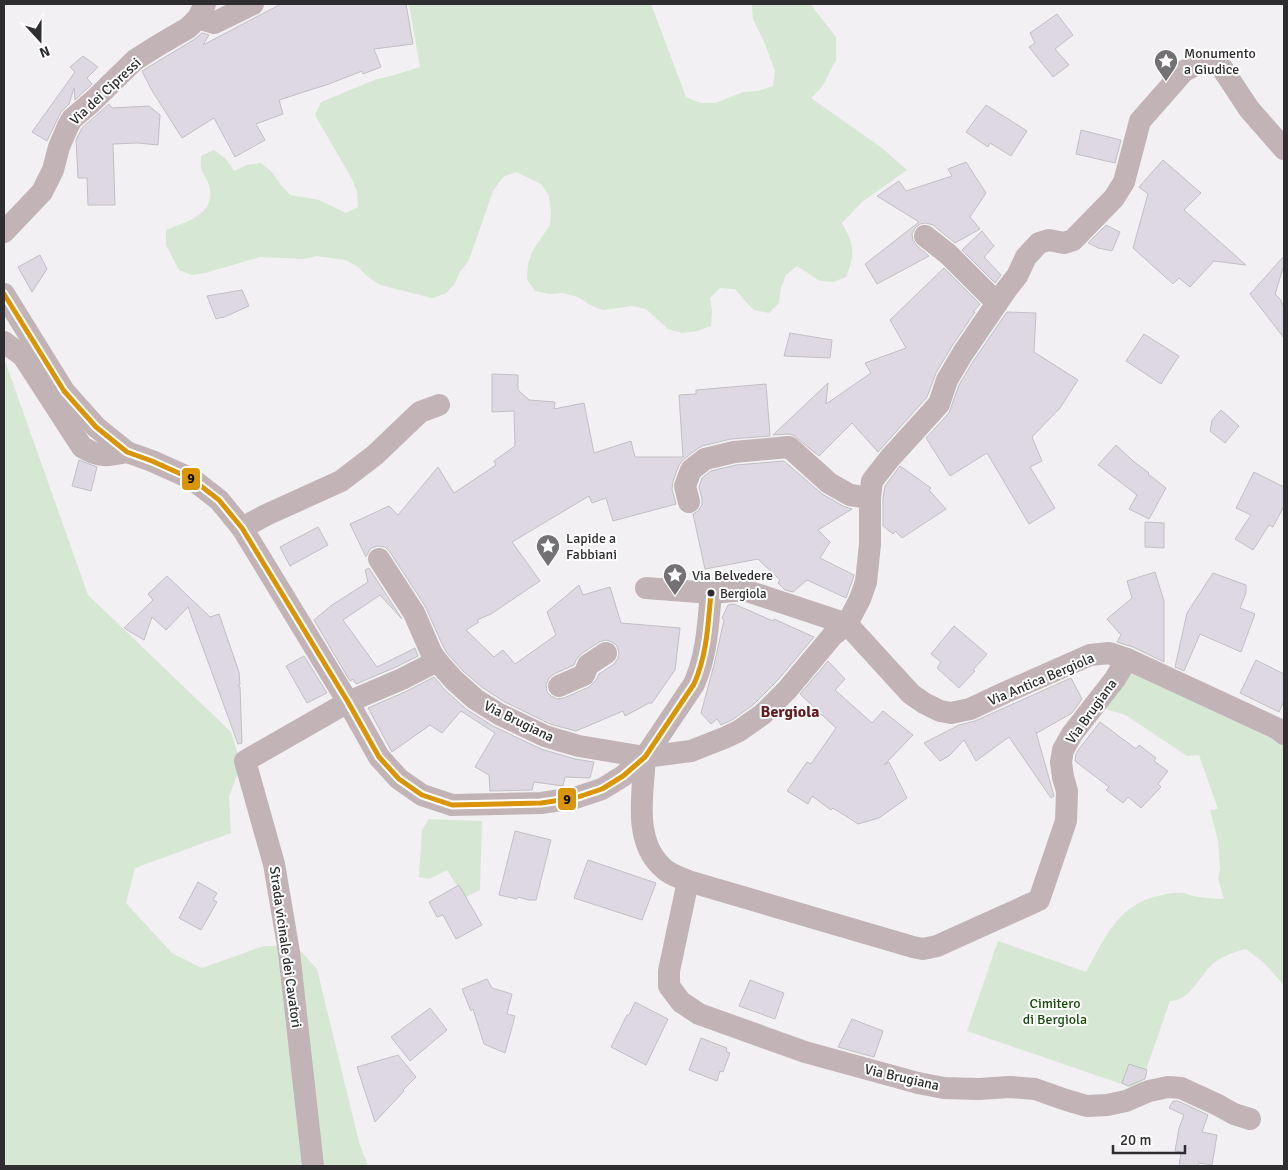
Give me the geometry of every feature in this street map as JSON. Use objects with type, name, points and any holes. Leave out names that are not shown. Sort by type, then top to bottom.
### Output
[{"type":"street","name":"Via dei Cipressi","points":[[4,232],[42,192],[53,170],[59,147],[72,119],[135,60],[188,28],[201,11],[214,23],[253,4]]},
{"type":"street","points":[[646,588],[711,593],[744,590],[847,624],[860,599],[866,582],[870,544],[872,481],[890,458],[939,404],[947,380],[963,353],[1017,276],[1026,257],[1039,243],[1049,240],[1064,243],[1073,240],[1114,198],[1124,182],[1140,122],[1184,71],[1202,62],[1213,62],[1222,68],[1249,109],[1284,149]]},
{"type":"street","points":[[925,236],[948,254],[997,303]]},
{"type":"street","points":[[4,294],[64,391],[96,427],[127,452],[192,479],[219,500],[242,528],[348,702],[379,757],[398,779],[422,796],[452,805],[541,802],[576,798],[602,789],[623,776],[645,757],[694,684],[700,670],[706,646],[711,593]]},
{"type":"street","points":[[4,342],[23,356],[82,448],[105,456],[127,452]]},
{"type":"street","points":[[242,528],[340,481],[375,455],[420,412],[439,405]]},
{"type":"street","points":[[689,502],[685,486],[691,470],[705,459],[734,452],[789,447],[829,483],[850,495],[870,498]]},
{"type":"street","name":"Via Brugiana","points":[[379,559],[414,613],[431,652],[437,661],[454,680],[476,699],[498,714],[545,736],[579,746],[645,757],[691,751],[739,731],[763,714],[787,690],[833,635],[847,624]]},
{"type":"street","name":"Via Antica Bergiola","points":[[847,624],[911,694],[940,711],[951,713],[970,709],[1090,655],[1109,653],[1127,659],[1284,734]]},
{"type":"street","points":[[560,686],[584,675],[588,664],[606,653]]},
{"type":"street","name":"Via Brugiana","points":[[645,757],[642,816],[645,841],[652,856],[670,873],[688,881],[923,949],[937,946],[1039,900],[1066,821],[1067,791],[1061,762],[1063,750],[1072,734],[1115,679],[1127,659]]},
{"type":"street","points":[[348,702],[402,679],[437,661]]},
{"type":"street","name":"Strada vicinale dei Cavatori","points":[[313,1166],[286,932],[274,864],[245,761],[348,702]]},
{"type":"street","name":"Via Brugiana","points":[[688,881],[669,971],[669,986],[681,1002],[700,1014],[805,1052],[918,1083],[952,1088],[1010,1087],[1035,1089],[1087,1106],[1107,1105],[1126,1101],[1149,1091],[1168,1087],[1181,1088],[1234,1114],[1250,1119]]},
{"type":"green space","points":[[409,4],[651,4],[686,97],[701,103],[715,103],[743,92],[758,91],[773,86],[775,71],[753,19],[752,4],[811,4],[836,37],[836,60],[822,87],[811,98],[882,148],[907,170],[862,202],[842,223],[849,237],[852,249],[851,261],[846,277],[833,282],[820,281],[797,266],[786,275],[781,288],[779,303],[769,313],[754,310],[735,289],[720,288],[710,298],[712,311],[711,326],[697,331],[682,333],[668,329],[646,309],[632,306],[603,310],[590,305],[578,297],[563,293],[549,294],[535,291],[527,279],[528,264],[533,250],[550,225],[549,196],[541,184],[516,172],[503,177],[493,191],[469,260],[460,272],[454,285],[445,294],[432,298],[380,285],[346,260],[317,256],[304,259],[260,257],[192,275],[179,270],[166,245],[166,230],[199,215],[205,210],[209,203],[210,195],[208,181],[201,169],[201,156],[214,150],[226,159],[234,171],[247,165],[261,163],[272,172],[290,195],[319,200],[346,213],[358,207],[357,192],[352,179],[315,115],[321,102],[377,79],[420,67]]},
{"type":"green space","points":[[4,358],[88,595],[231,732],[241,764],[229,797],[231,833],[135,868],[126,903],[172,953],[202,968],[264,946],[296,946],[317,969],[359,1142],[368,1166],[4,1166]]},
{"type":"green space","name":"Cimitero di Bergiola","points":[[1132,668],[1284,740],[1284,985],[1263,962],[1246,949],[1229,954],[1217,961],[1184,997],[1170,1001],[1139,1090],[967,1031],[998,941],[1086,972],[1115,923],[1134,906],[1147,899],[1183,893],[1204,898],[1224,899],[1218,878],[1220,869],[1218,840],[1210,810],[1218,809],[1199,755],[1187,756],[1127,716],[1104,708]]},
{"type":"green space","points":[[429,819],[482,821],[480,890],[466,897],[460,885],[457,886],[447,870],[429,879],[419,877],[422,830]]},
{"type":"building","points":[[281,4],[406,4],[413,44],[374,49],[381,67],[363,74],[362,71],[279,100],[283,114],[256,124],[265,140],[235,157],[214,118],[182,138],[142,71],[202,33],[209,35],[203,45]]},
{"type":"building","points":[[1057,14],[1073,35],[1055,49],[1069,65],[1053,77],[1029,47],[1035,43],[1030,33]]},
{"type":"building","points":[[83,56],[98,67],[87,78],[92,84],[75,100],[74,88],[69,104],[61,112],[47,141],[32,132],[75,72],[70,67]]},
{"type":"building","points":[[109,104],[112,108],[149,106],[160,115],[158,145],[137,143],[113,144],[115,205],[88,205],[87,178],[78,178],[76,140],[82,128]]},
{"type":"building","points":[[986,105],[1027,131],[1011,156],[990,143],[988,147],[966,132]]},
{"type":"building","points":[[1081,130],[1121,140],[1115,163],[1076,154]]},
{"type":"building","points":[[1163,160],[1201,193],[1184,210],[1246,265],[1214,261],[1190,287],[1179,278],[1173,284],[1133,248],[1148,194],[1139,187]]},
{"type":"building","points":[[966,162],[986,193],[970,217],[980,229],[955,243],[933,225],[920,224],[912,234],[913,240],[929,256],[877,284],[865,264],[919,222],[877,196],[899,181],[906,191],[952,176],[948,169]]},
{"type":"building","points":[[1106,225],[1120,232],[1112,251],[1098,248],[1088,243]]},
{"type":"building","points":[[982,231],[994,246],[984,257],[1001,275],[995,283],[962,250]]},
{"type":"building","points":[[40,255],[47,269],[32,292],[18,267]]},
{"type":"building","points":[[1284,256],[1284,265],[1275,294],[1284,307],[1284,338],[1250,294]]},
{"type":"building","points":[[944,268],[980,304],[973,312],[975,312],[936,373],[927,397],[878,452],[852,423],[819,456],[793,435],[773,435],[828,383],[826,404],[871,373],[865,363],[906,348],[890,320]]},
{"type":"building","points":[[242,290],[249,306],[216,319],[207,296]]},
{"type":"building","points":[[1007,312],[1036,313],[1034,352],[1078,380],[1060,408],[1032,437],[1042,461],[1030,467],[1055,508],[1029,524],[987,453],[950,476],[926,438],[949,413],[959,385]]},
{"type":"building","points":[[790,333],[832,340],[830,358],[784,356]]},
{"type":"building","points":[[1144,334],[1179,356],[1161,384],[1126,361]]},
{"type":"building","points":[[492,374],[518,375],[518,390],[529,400],[555,402],[554,409],[584,403],[594,453],[631,441],[635,457],[683,457],[679,395],[696,394],[696,390],[766,384],[770,436],[731,439],[697,449],[679,465],[672,489],[676,504],[613,521],[606,498],[592,503],[589,496],[512,542],[540,581],[491,614],[477,620],[479,622],[466,630],[494,657],[503,650],[515,664],[556,635],[547,612],[579,585],[583,595],[610,587],[621,623],[680,628],[675,670],[652,703],[625,716],[623,711],[576,731],[550,724],[505,702],[483,688],[463,671],[447,653],[425,606],[390,552],[385,547],[378,546],[371,548],[366,557],[350,524],[389,506],[398,515],[438,467],[454,493],[496,465],[494,461],[515,446],[514,411],[492,412]],"holes":[[[606,640],[617,646],[618,658],[614,664],[599,674],[589,687],[564,698],[557,699],[547,692],[546,685],[549,678],[554,674],[574,665],[581,654],[599,642]]]},
{"type":"building","points":[[1221,410],[1239,426],[1225,443],[1210,431],[1212,420]]},
{"type":"building","points":[[1116,445],[1166,488],[1149,519],[1129,509],[1137,495],[1098,465]]},
{"type":"building","points":[[79,460],[97,467],[91,491],[72,486]]},
{"type":"building","points":[[784,461],[822,494],[852,509],[818,530],[830,542],[820,558],[854,575],[846,598],[807,580],[793,592],[785,590],[778,583],[780,580],[758,559],[705,569],[693,514],[702,505],[699,487],[702,478],[711,471],[736,465]]},
{"type":"building","points":[[900,466],[931,488],[929,490],[946,509],[902,538],[895,531],[893,534],[883,526],[885,486]]},
{"type":"building","points":[[1254,472],[1284,487],[1284,506],[1273,527],[1269,525],[1253,550],[1235,539],[1251,515],[1236,508]]},
{"type":"building","points":[[1145,522],[1164,523],[1164,548],[1145,547]]},
{"type":"building","points":[[318,527],[328,545],[290,566],[280,547]]},
{"type":"building","points":[[369,568],[402,619],[380,595],[343,620],[377,667],[415,648],[418,656],[356,684],[353,679],[350,681],[314,620],[332,605],[368,582],[365,570]]},
{"type":"building","points":[[1155,572],[1164,601],[1164,662],[1133,647],[1117,642],[1121,635],[1107,619],[1132,598],[1127,581]]},
{"type":"building","points":[[1213,573],[1246,585],[1246,593],[1240,608],[1255,614],[1241,652],[1200,634],[1184,671],[1175,667],[1187,613]]},
{"type":"building","points":[[167,576],[210,617],[219,614],[239,672],[240,685],[238,685],[240,687],[242,743],[238,744],[188,607],[166,630],[152,617],[144,640],[124,628],[153,600],[148,594]]},
{"type":"building","points":[[734,604],[814,637],[777,681],[754,704],[732,720],[721,725],[717,719],[711,724],[701,713],[724,620],[722,618],[728,605]]},
{"type":"building","points":[[954,626],[987,654],[973,670],[975,671],[959,688],[937,668],[941,662],[931,654]]},
{"type":"building","points":[[304,656],[327,693],[307,703],[286,666]]},
{"type":"building","points":[[1256,660],[1284,674],[1284,701],[1279,712],[1240,693]]},
{"type":"building","points":[[828,661],[845,679],[835,690],[872,723],[883,711],[913,735],[884,765],[889,762],[907,798],[879,818],[858,824],[833,808],[831,810],[812,796],[808,804],[787,791],[807,762],[811,764],[836,728],[800,694]]},
{"type":"building","points":[[434,677],[466,709],[493,726],[541,749],[575,759],[594,762],[590,778],[565,777],[563,786],[534,782],[532,790],[490,791],[489,775],[475,767],[495,733],[461,711],[442,733],[430,725],[392,752],[368,708]]},
{"type":"building","points":[[1071,678],[1082,699],[1072,713],[1036,732],[1054,796],[1051,798],[1009,737],[976,761],[964,740],[949,756],[940,761],[924,743],[959,725],[975,721]]},
{"type":"building","points":[[1100,722],[1136,749],[1139,745],[1156,758],[1154,761],[1168,771],[1158,784],[1161,787],[1141,808],[1128,797],[1123,803],[1106,790],[1109,787],[1075,761],[1079,749]]},
{"type":"building","points":[[515,831],[551,840],[536,900],[518,897],[517,899],[499,895]]},
{"type":"building","points":[[588,860],[656,883],[642,920],[574,898]]},
{"type":"building","points":[[198,882],[217,893],[213,900],[217,902],[201,930],[179,918]]},
{"type":"building","points":[[459,885],[482,925],[456,939],[443,915],[437,917],[429,902]]},
{"type":"building","points":[[487,979],[492,988],[512,994],[507,1014],[515,1016],[505,1053],[484,1044],[473,1009],[471,1011],[462,989]]},
{"type":"building","points":[[750,980],[784,993],[775,1019],[739,1006]]},
{"type":"building","points":[[635,1002],[668,1019],[646,1065],[611,1047]]},
{"type":"building","points":[[430,1008],[447,1030],[410,1061],[391,1037]]},
{"type":"building","points":[[852,1019],[883,1031],[874,1057],[838,1047]]},
{"type":"building","points":[[701,1038],[727,1048],[726,1051],[730,1053],[723,1072],[720,1071],[717,1081],[689,1070]]},
{"type":"building","points":[[398,1055],[416,1077],[375,1122],[357,1067]]},
{"type":"building","points":[[1129,1064],[1147,1070],[1145,1079],[1128,1086],[1122,1083]]},
{"type":"building","points":[[1173,1101],[1178,1101],[1208,1115],[1202,1132],[1217,1135],[1212,1165],[1199,1163],[1198,1166],[1179,1166],[1181,1152],[1175,1151],[1179,1128],[1184,1115],[1169,1108]]},
{"type":"transit line","name":"9","points":[[4,294],[64,391],[96,427],[127,452],[192,479],[219,500],[242,528],[348,702],[379,757],[399,779],[422,795],[452,805],[541,803],[575,798],[602,789],[623,776],[645,757],[694,684],[702,662],[708,628],[711,593]]},
{"type":"place","name":"Monumento a Giudice","points":[[1166,82]]},
{"type":"place","name":"Lapide a Fabbiani","points":[[548,567]]},
{"type":"place","name":"Bergiola","points":[[711,593]]},
{"type":"place","name":"Via Belvedere","points":[[675,596]]},
{"type":"district","name":"Bergiola","points":[[790,711]]}]
